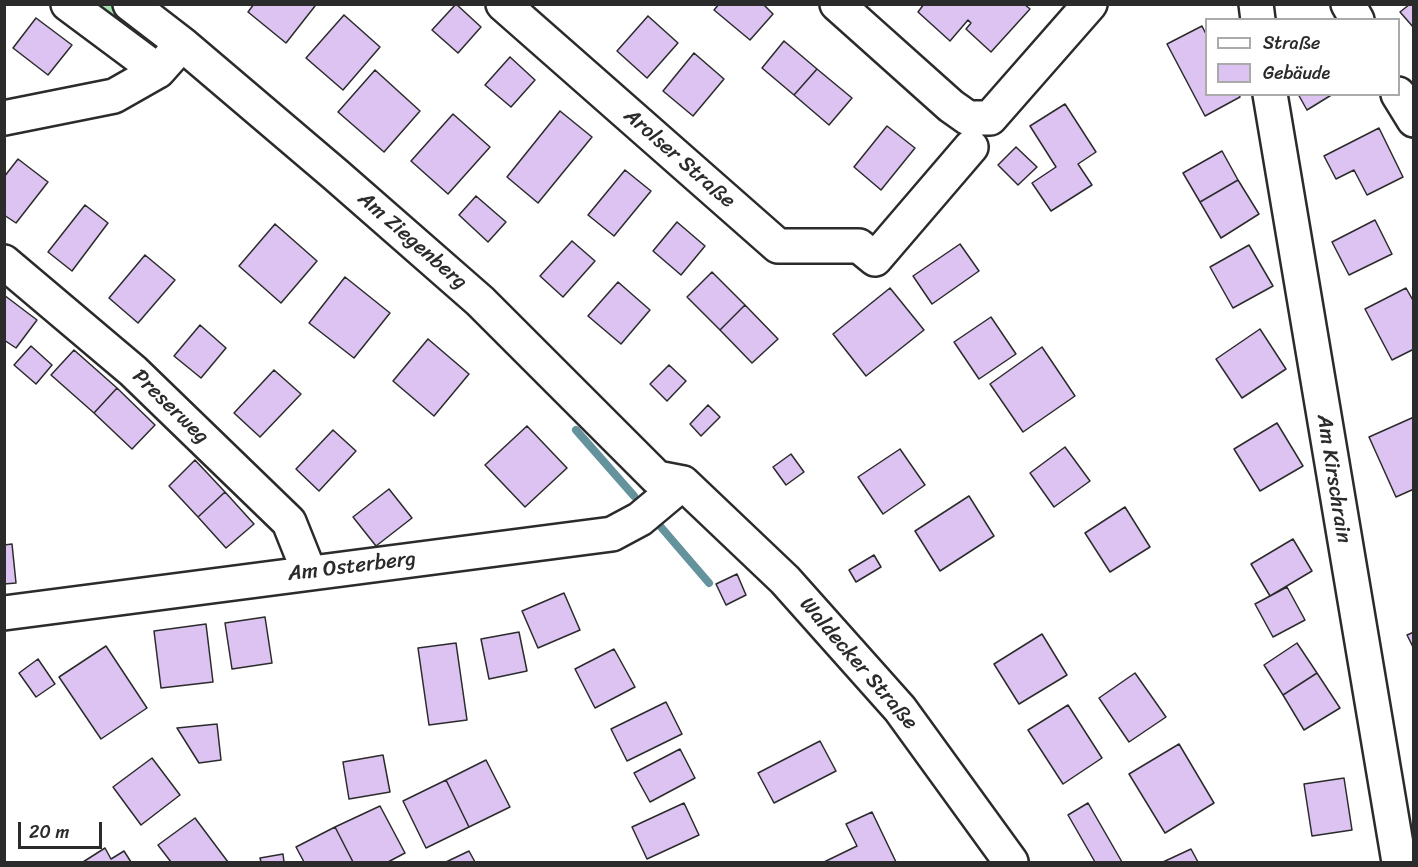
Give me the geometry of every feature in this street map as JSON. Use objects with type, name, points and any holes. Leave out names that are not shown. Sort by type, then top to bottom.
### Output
[{"type":"street","points":[[68,4],[158,71]]},
{"type":"street","name":"Am Ziegenberg","points":[[130,4],[182,44],[480,301],[657,478],[683,483]]},
{"type":"street","name":"Arolser Straße","points":[[503,4],[778,246],[859,246],[875,259],[970,147]]},
{"type":"street","points":[[837,4],[951,106],[968,118],[990,118],[1090,4]]},
{"type":"street","points":[[4,118],[114,96],[158,71],[182,44]]},
{"type":"street","name":"Am Kirschrain","points":[[1270,96],[1399,862]]},
{"type":"street","points":[[1399,96],[1413,120]]},
{"type":"street","name":"Preserweg","points":[[4,262],[133,371],[289,522],[309,572]]},
{"type":"street","name":"Am Osterberg","points":[[4,613],[612,534],[640,519],[683,483]]},
{"type":"street","name":"Waldecker Straße","points":[[683,483],[784,580],[900,709],[1011,862]]},
{"type":"green space","points":[[86,5],[113,5],[161,41],[161,48],[152,54]]},
{"type":"building","points":[[254,4],[314,4],[315,6],[286,43],[248,12]]},
{"type":"building","points":[[456,4],[481,27],[458,53],[432,30]]},
{"type":"building","points":[[719,4],[763,4],[773,14],[750,40],[714,10]]},
{"type":"building","points":[[924,4],[1024,4],[1030,9],[991,52],[966,29],[971,23],[968,20],[950,41],[918,12]]},
{"type":"building","points":[[1410,4],[1414,4],[1414,28],[1400,12]]},
{"type":"building","points":[[344,15],[380,47],[343,90],[306,58]]},
{"type":"building","points":[[648,16],[678,43],[647,78],[617,51]]},
{"type":"building","points":[[36,18],[72,45],[48,75],[13,48]]},
{"type":"building","points":[[1202,26],[1205,32],[1205,96],[1240,97],[1205,116],[1167,44]]},
{"type":"building","points":[[784,41],[817,69],[794,95],[762,68]]},
{"type":"building","points":[[694,53],[724,79],[693,116],[663,91]]},
{"type":"building","points":[[510,57],[535,80],[511,107],[485,85]]},
{"type":"building","points":[[817,69],[852,98],[829,125],[794,95]]},
{"type":"building","points":[[375,70],[420,111],[384,152],[338,112]]},
{"type":"building","points":[[1299,96],[1330,96],[1307,110]]},
{"type":"building","points":[[1065,104],[1096,152],[1078,164],[1092,185],[1051,211],[1032,183],[1056,167],[1030,126]]},
{"type":"building","points":[[560,111],[592,137],[538,203],[507,177]]},
{"type":"building","points":[[453,114],[490,147],[448,194],[411,161]]},
{"type":"building","points":[[887,126],[915,148],[881,190],[854,167]]},
{"type":"building","points":[[1379,128],[1403,177],[1367,195],[1354,170],[1336,179],[1324,156]]},
{"type":"building","points":[[1016,147],[1037,167],[1018,185],[998,165]]},
{"type":"building","points":[[1222,151],[1238,180],[1200,202],[1183,173]]},
{"type":"building","points":[[18,159],[48,182],[16,223],[4,215],[4,177]]},
{"type":"building","points":[[625,170],[651,191],[614,236],[588,215]]},
{"type":"building","points":[[1238,180],[1259,214],[1221,238],[1200,202]]},
{"type":"building","points":[[476,196],[506,222],[488,242],[459,215]]},
{"type":"building","points":[[85,205],[108,223],[72,271],[48,252]]},
{"type":"building","points":[[1375,220],[1392,254],[1349,275],[1332,242]]},
{"type":"building","points":[[677,222],[705,246],[681,275],[653,251]]},
{"type":"building","points":[[275,224],[317,261],[281,303],[239,266]]},
{"type":"building","points":[[572,241],[595,261],[563,297],[540,276]]},
{"type":"building","points":[[960,244],[979,271],[932,304],[913,276]]},
{"type":"building","points":[[1249,245],[1273,286],[1233,308],[1210,267]]},
{"type":"building","points":[[145,255],[175,280],[138,323],[109,298]]},
{"type":"building","points":[[712,272],[745,305],[720,330],[687,297]]},
{"type":"building","points":[[345,277],[390,313],[354,358],[309,323]]},
{"type":"building","points":[[618,282],[650,310],[621,344],[588,316]]},
{"type":"building","points":[[890,288],[924,330],[866,376],[833,334]]},
{"type":"building","points":[[1406,288],[1414,302],[1414,349],[1392,360],[1365,309]]},
{"type":"building","points":[[4,295],[37,320],[16,348],[4,340]]},
{"type":"building","points":[[745,305],[778,339],[752,363],[720,330]]},
{"type":"building","points":[[991,317],[1016,354],[979,379],[954,342]]},
{"type":"building","points":[[200,325],[226,348],[201,378],[174,356]]},
{"type":"building","points":[[1260,329],[1286,369],[1242,398],[1216,359]]},
{"type":"building","points":[[428,339],[469,374],[434,416],[393,381]]},
{"type":"building","points":[[31,346],[52,365],[36,384],[14,365]]},
{"type":"building","points":[[1042,347],[1075,396],[1023,432],[990,384]]},
{"type":"building","points":[[74,350],[117,388],[94,413],[51,375]]},
{"type":"building","points":[[669,365],[686,381],[667,401],[650,384]]},
{"type":"building","points":[[274,370],[301,394],[260,437],[234,413]]},
{"type":"building","points":[[117,388],[155,425],[132,449],[94,413]]},
{"type":"building","points":[[708,405],[720,417],[701,436],[690,424]]},
{"type":"building","points":[[1414,417],[1414,489],[1396,497],[1369,437]]},
{"type":"building","points":[[1277,423],[1303,466],[1260,491],[1234,449]]},
{"type":"building","points":[[527,426],[567,468],[525,507],[485,465]]},
{"type":"building","points":[[333,430],[356,451],[319,491],[296,469]]},
{"type":"building","points":[[1065,447],[1090,481],[1054,507],[1030,473]]},
{"type":"building","points":[[900,449],[925,485],[883,514],[858,477]]},
{"type":"building","points":[[791,454],[804,472],[786,485],[773,467]]},
{"type":"building","points":[[195,460],[225,492],[198,517],[169,486]]},
{"type":"building","points":[[389,489],[412,518],[376,546],[353,517]]},
{"type":"building","points":[[225,492],[254,524],[226,548],[198,517]]},
{"type":"building","points":[[969,496],[994,536],[940,571],[915,531]]},
{"type":"building","points":[[1125,507],[1150,547],[1110,572],[1085,533]]},
{"type":"building","points":[[1293,539],[1312,571],[1270,596],[1251,564]]},
{"type":"building","points":[[12,544],[16,583],[4,584],[4,545]]},
{"type":"building","points":[[874,555],[881,567],[856,582],[849,570]]},
{"type":"building","points":[[737,574],[746,595],[726,605],[716,584]]},
{"type":"building","points":[[1287,587],[1305,620],[1273,637],[1255,604]]},
{"type":"building","points":[[564,593],[580,630],[538,648],[522,611]]},
{"type":"building","points":[[265,617],[272,663],[232,669],[225,623]]},
{"type":"building","points":[[206,624],[213,682],[161,688],[154,631]]},
{"type":"building","points":[[519,632],[527,671],[489,679],[481,639]]},
{"type":"building","points":[[1414,632],[1414,649],[1407,635]]},
{"type":"building","points":[[1042,634],[1067,675],[1019,704],[994,664]]},
{"type":"building","points":[[456,643],[467,720],[429,725],[418,648]]},
{"type":"building","points":[[1297,643],[1317,673],[1283,695],[1264,665]]},
{"type":"building","points":[[106,646],[147,708],[101,739],[59,677]]},
{"type":"building","points":[[614,649],[635,687],[595,708],[575,669]]},
{"type":"building","points":[[38,659],[55,684],[36,697],[19,673]]},
{"type":"building","points":[[1135,673],[1166,717],[1129,742],[1099,698]]},
{"type":"building","points":[[1317,673],[1340,708],[1304,730],[1283,695]]},
{"type":"building","points":[[666,702],[682,734],[627,761],[611,729]]},
{"type":"building","points":[[1068,705],[1102,758],[1063,784],[1028,730]]},
{"type":"building","points":[[217,724],[221,760],[199,763],[177,728]]},
{"type":"building","points":[[820,741],[836,771],[774,803],[758,773]]},
{"type":"building","points":[[1179,744],[1214,803],[1165,833],[1129,774]]},
{"type":"building","points":[[680,749],[695,778],[650,802],[634,773]]},
{"type":"building","points":[[383,755],[390,792],[349,799],[343,762]]},
{"type":"building","points":[[152,758],[180,795],[141,825],[113,787]]},
{"type":"building","points":[[486,760],[510,807],[469,827],[446,780]]},
{"type":"building","points":[[1344,778],[1352,830],[1312,836],[1304,784]]},
{"type":"building","points":[[446,780],[469,827],[426,848],[403,801]]},
{"type":"building","points":[[684,803],[699,835],[647,859],[632,827]]},
{"type":"building","points":[[1088,803],[1122,862],[1095,862],[1068,815]]},
{"type":"building","points":[[380,806],[405,853],[388,862],[353,862],[335,827]]},
{"type":"building","points":[[872,812],[896,862],[824,862],[857,846],[846,824]]},
{"type":"building","points":[[195,818],[228,862],[171,862],[158,845]]},
{"type":"building","points":[[335,827],[353,862],[304,862],[296,847]]},
{"type":"building","points":[[105,848],[111,859],[124,851],[131,862],[83,862]]},
{"type":"building","points":[[1191,849],[1198,862],[1163,862]]},
{"type":"building","points":[[469,851],[475,862],[446,862]]},
{"type":"building","points":[[283,854],[284,862],[261,862],[260,858]]},
{"type":"waterway","points":[[576,430],[634,496]]},
{"type":"waterway","points":[[660,526],[709,583]]}]
